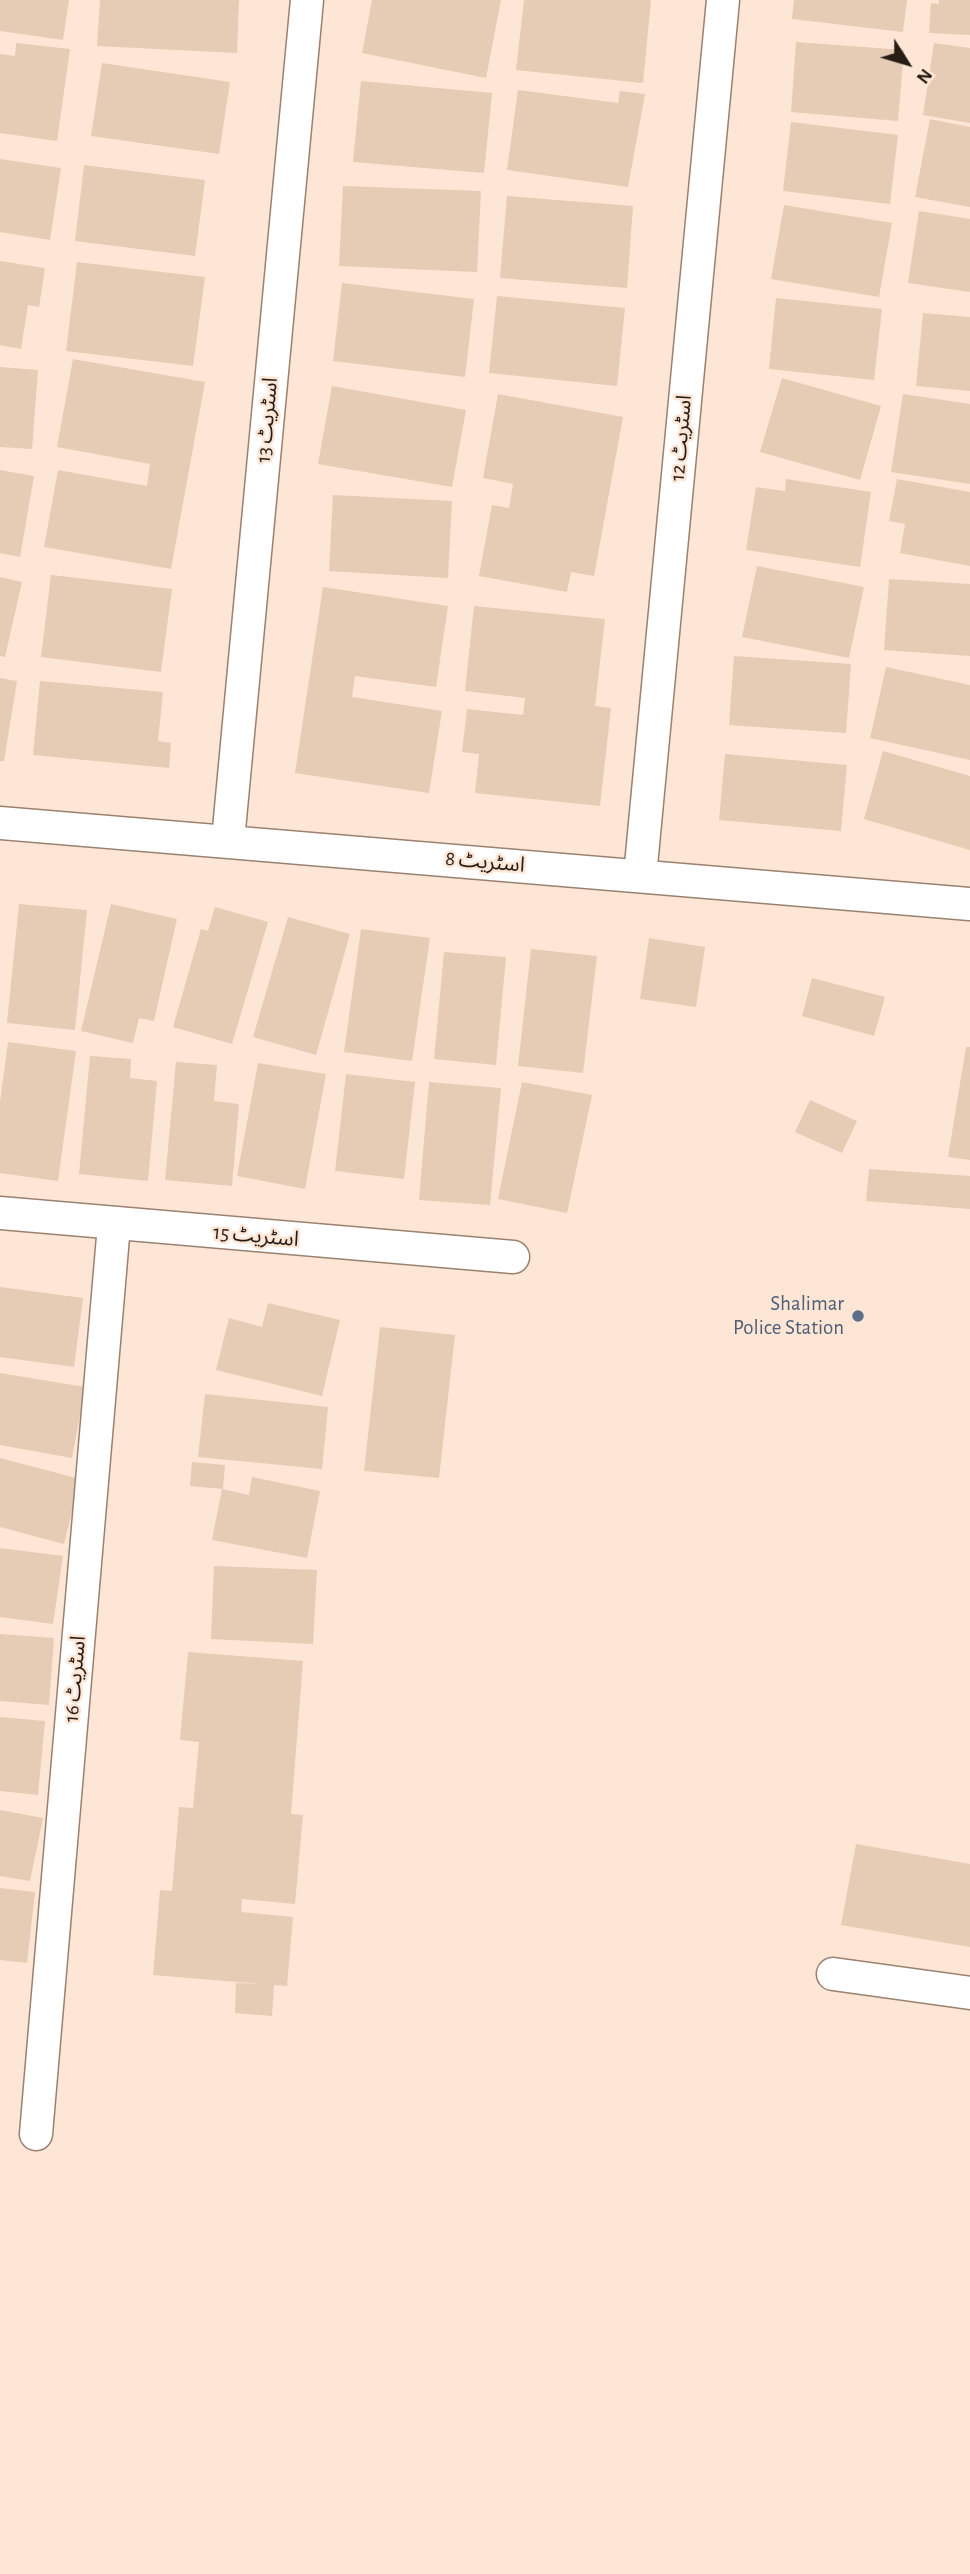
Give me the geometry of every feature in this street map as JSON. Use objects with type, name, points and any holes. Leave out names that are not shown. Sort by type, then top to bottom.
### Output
[{"type":"street","name":"اسٹریٹ 13","points":[[228,839],[307,0]]},
{"type":"street","name":"اسٹریٹ 12","points":[[640,876],[723,0]]},
{"type":"street","name":"اسٹریٹ 8","points":[[0,823],[228,839],[970,904]]},
{"type":"street","name":"اسٹریٹ 15","points":[[0,1213],[114,1225],[513,1257]]},
{"type":"street","name":"اسٹریٹ 16","points":[[36,2134],[114,1225]]},
{"type":"street","points":[[834,1974],[970,1993]]},
{"type":"building","points":[[0,0],[69,0],[63,40],[0,31]]},
{"type":"building","points":[[100,0],[239,0],[237,53],[97,46]]},
{"type":"building","points":[[372,0],[501,0],[486,78],[362,53]]},
{"type":"building","points":[[524,0],[651,0],[643,83],[516,70]]},
{"type":"building","points":[[794,0],[907,0],[903,32],[792,19]]},
{"type":"building","points":[[939,0],[970,0],[970,35],[929,33],[931,3],[939,4]]},
{"type":"building","points":[[796,42],[904,50],[898,121],[791,112]]},
{"type":"building","points":[[16,43],[70,49],[57,141],[0,133],[0,54],[15,56]]},
{"type":"building","points":[[934,43],[970,48],[970,123],[923,115]]},
{"type":"building","points":[[102,63],[230,82],[219,154],[91,136]]},
{"type":"building","points":[[361,81],[492,93],[484,173],[353,162]]},
{"type":"building","points":[[518,90],[618,103],[620,91],[645,94],[628,187],[507,170]]},
{"type":"building","points":[[930,119],[970,127],[970,207],[915,197]]},
{"type":"building","points":[[791,122],[898,135],[890,204],[783,191]]},
{"type":"building","points":[[0,159],[61,168],[50,240],[0,232]]},
{"type":"building","points":[[84,165],[205,180],[195,256],[75,241]]},
{"type":"building","points":[[343,186],[481,191],[477,272],[339,266]]},
{"type":"building","points":[[507,196],[633,206],[627,288],[500,278]]},
{"type":"building","points":[[784,205],[892,223],[879,297],[771,279]]},
{"type":"building","points":[[919,211],[970,219],[970,292],[908,283]]},
{"type":"building","points":[[0,261],[45,268],[39,307],[28,305],[21,349],[0,345]]},
{"type":"building","points":[[77,262],[205,277],[193,366],[66,351]]},
{"type":"building","points":[[342,283],[474,299],[465,377],[333,361]]},
{"type":"building","points":[[497,296],[625,308],[617,386],[489,373]]},
{"type":"building","points":[[776,298],[882,309],[874,380],[769,369]]},
{"type":"building","points":[[923,313],[970,317],[970,391],[916,386]]},
{"type":"building","points":[[73,359],[205,382],[171,569],[44,547],[58,470],[147,486],[150,464],[57,447]]},
{"type":"building","points":[[0,367],[38,370],[32,449],[0,447]]},
{"type":"building","points":[[782,378],[881,406],[860,480],[760,452]]},
{"type":"building","points":[[332,386],[466,410],[452,487],[318,464]]},
{"type":"building","points":[[498,394],[623,417],[594,576],[571,572],[567,592],[479,576],[492,505],[509,508],[513,484],[483,478]]},
{"type":"building","points":[[903,394],[970,404],[970,484],[891,472]]},
{"type":"building","points":[[0,470],[34,476],[20,557],[0,553]]},
{"type":"building","points":[[786,479],[871,492],[860,567],[746,550],[756,487],[785,491]]},
{"type":"building","points":[[897,479],[970,492],[970,566],[900,553],[905,524],[889,521]]},
{"type":"building","points":[[333,495],[452,501],[448,578],[329,571]]},
{"type":"building","points":[[757,566],[864,587],[849,658],[742,637]]},
{"type":"building","points":[[51,575],[172,589],[161,672],[41,657]]},
{"type":"building","points":[[0,577],[22,582],[5,657],[0,656]]},
{"type":"building","points":[[889,579],[970,584],[970,656],[884,650]]},
{"type":"building","points":[[323,587],[448,606],[436,687],[355,676],[352,697],[442,711],[429,793],[295,773]]},
{"type":"building","points":[[474,606],[605,619],[595,706],[611,708],[600,806],[475,793],[479,754],[462,752],[467,709],[523,715],[525,698],[465,691]]},
{"type":"building","points":[[734,656],[851,664],[846,733],[729,725]]},
{"type":"building","points":[[886,667],[970,685],[970,760],[870,738]]},
{"type":"building","points":[[0,678],[17,681],[4,761],[0,761]]},
{"type":"building","points":[[40,681],[163,692],[158,741],[171,743],[169,768],[33,755]]},
{"type":"building","points":[[883,751],[970,776],[970,850],[864,819]]},
{"type":"building","points":[[725,754],[847,765],[841,831],[719,820]]},
{"type":"building","points":[[19,904],[87,910],[75,1030],[7,1023]]},
{"type":"building","points":[[111,904],[177,919],[154,1021],[139,1018],[133,1043],[81,1031]]},
{"type":"building","points":[[215,907],[268,922],[232,1044],[173,1027],[201,929],[208,931]]},
{"type":"building","points":[[288,917],[350,934],[316,1055],[253,1037]]},
{"type":"building","points":[[361,929],[430,938],[412,1061],[344,1052]]},
{"type":"building","points":[[649,938],[705,947],[696,1007],[640,999]]},
{"type":"building","points":[[531,949],[597,956],[583,1073],[518,1066]]},
{"type":"building","points":[[444,952],[506,957],[496,1065],[434,1059]]},
{"type":"building","points":[[812,978],[885,997],[874,1036],[802,1016]]},
{"type":"building","points":[[8,1042],[76,1051],[58,1181],[0,1173],[0,1102]]},
{"type":"building","points":[[966,1047],[970,1047],[970,1160],[948,1157]]},
{"type":"building","points":[[90,1056],[131,1059],[130,1078],[157,1081],[148,1181],[79,1174]]},
{"type":"building","points":[[176,1062],[217,1065],[214,1101],[239,1104],[232,1186],[165,1180]]},
{"type":"building","points":[[258,1063],[326,1074],[305,1189],[237,1176]]},
{"type":"building","points":[[346,1074],[415,1082],[404,1179],[335,1171]]},
{"type":"building","points":[[429,1082],[501,1088],[490,1205],[419,1200]]},
{"type":"building","points":[[522,1082],[592,1095],[567,1213],[498,1199]]},
{"type":"building","points":[[810,1100],[857,1121],[842,1153],[795,1132]]},
{"type":"building","points":[[869,1169],[970,1176],[970,1209],[866,1201]]},
{"type":"building","points":[[0,1287],[83,1298],[74,1367],[0,1357]]},
{"type":"building","points":[[268,1303],[340,1320],[322,1396],[216,1370],[229,1318],[262,1327]]},
{"type":"building","points":[[380,1327],[455,1335],[439,1478],[364,1471]]},
{"type":"building","points":[[0,1373],[85,1387],[72,1458],[0,1445]]},
{"type":"building","points":[[205,1394],[328,1407],[322,1469],[198,1457]]},
{"type":"building","points":[[0,1458],[80,1479],[64,1544],[0,1527]]},
{"type":"building","points":[[192,1462],[225,1465],[223,1489],[190,1486]]},
{"type":"building","points":[[252,1477],[320,1491],[307,1558],[212,1540],[222,1489],[249,1495]]},
{"type":"building","points":[[0,1548],[63,1556],[53,1624],[0,1617]]},
{"type":"building","points":[[214,1566],[317,1570],[313,1644],[211,1639]]},
{"type":"building","points":[[0,1634],[54,1638],[49,1705],[0,1701]]},
{"type":"building","points":[[188,1652],[303,1661],[291,1814],[303,1815],[295,1904],[242,1899],[241,1912],[293,1917],[287,1986],[274,1985],[272,2016],[235,2013],[236,1983],[262,1984],[153,1975],[160,1890],[172,1891],[179,1807],[193,1808],[199,1742],[180,1740]]},
{"type":"building","points":[[0,1717],[45,1721],[38,1795],[0,1791]]},
{"type":"building","points":[[0,1810],[43,1818],[30,1881],[0,1876]]},
{"type":"building","points":[[856,1844],[970,1864],[970,1947],[841,1925]]},
{"type":"building","points":[[0,1888],[35,1892],[27,1963],[0,1960]]},
{"type":"place","name":"Shalimar Police Station","points":[[858,1316]]}]
